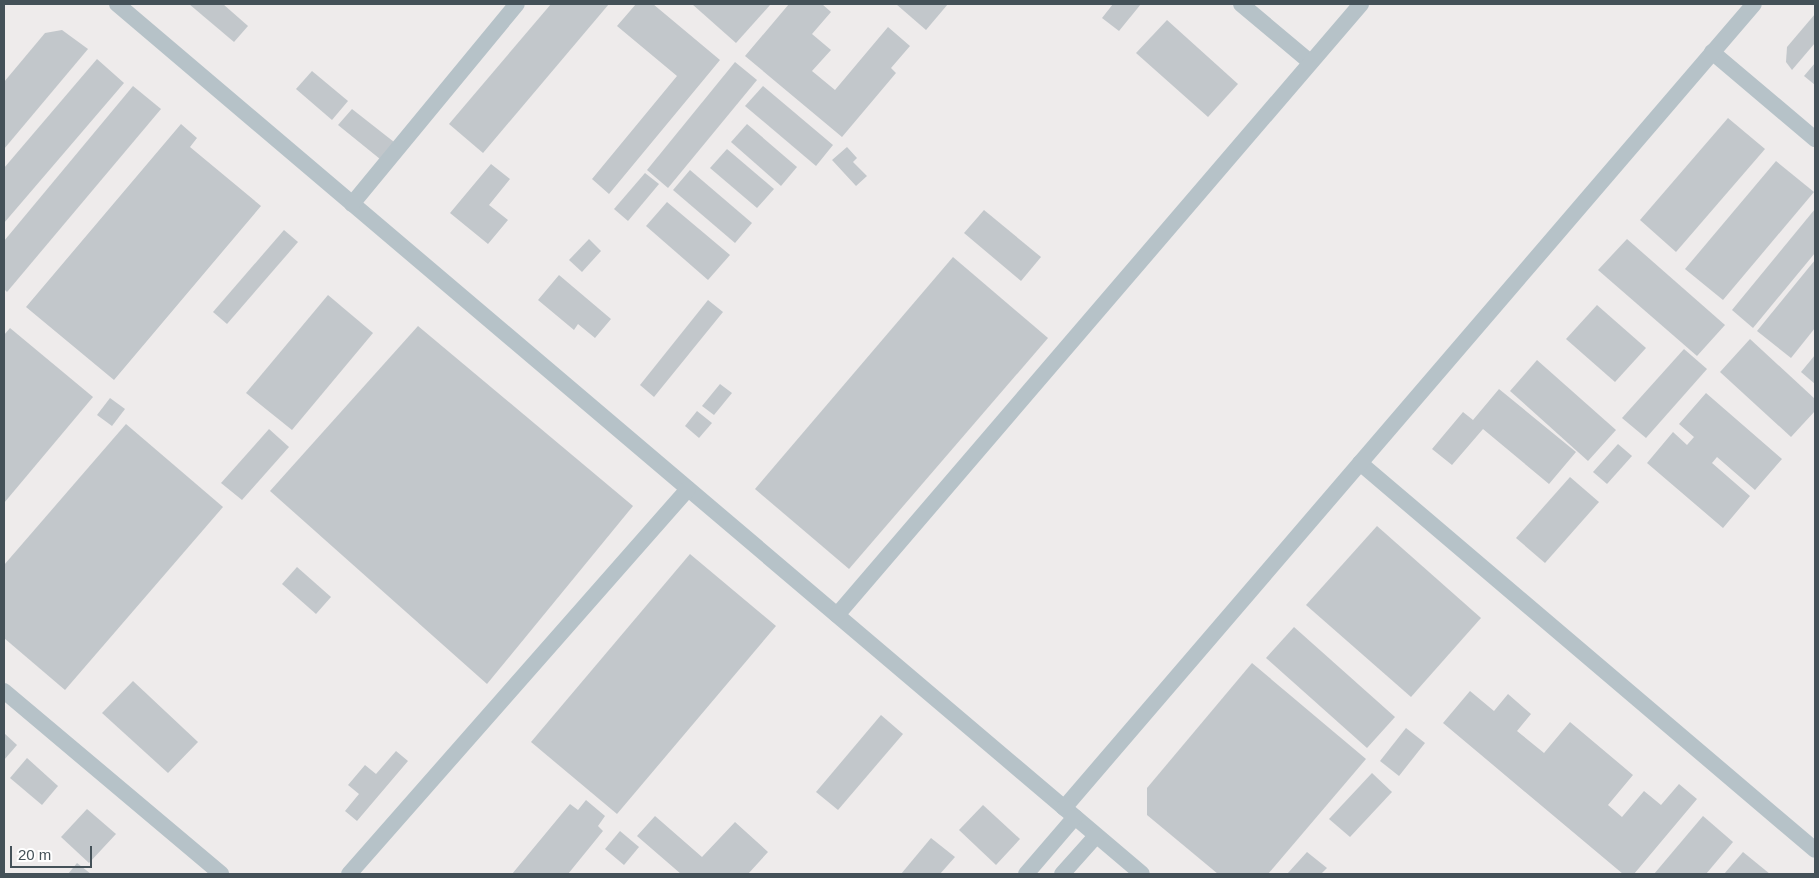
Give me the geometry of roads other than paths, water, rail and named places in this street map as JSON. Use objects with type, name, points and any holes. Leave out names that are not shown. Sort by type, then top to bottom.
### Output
[{"type":"lane","points":[[116,4],[1142,874]]},
{"type":"lane","points":[[352,204],[517,4]]},
{"type":"lane","points":[[1241,4],[1310,62]]},
{"type":"lane","points":[[837,616],[1361,4]]},
{"type":"lane","points":[[1026,874],[1070,813],[1360,463],[1754,4]]},
{"type":"lane","points":[[1712,52],[1815,139]]},
{"type":"lane","points":[[1360,463],[1815,850]]},
{"type":"lane","points":[[349,874],[688,489]]},
{"type":"lane","points":[[4,690],[221,874]]},
{"type":"lane","points":[[1062,874],[1096,836]]}]
